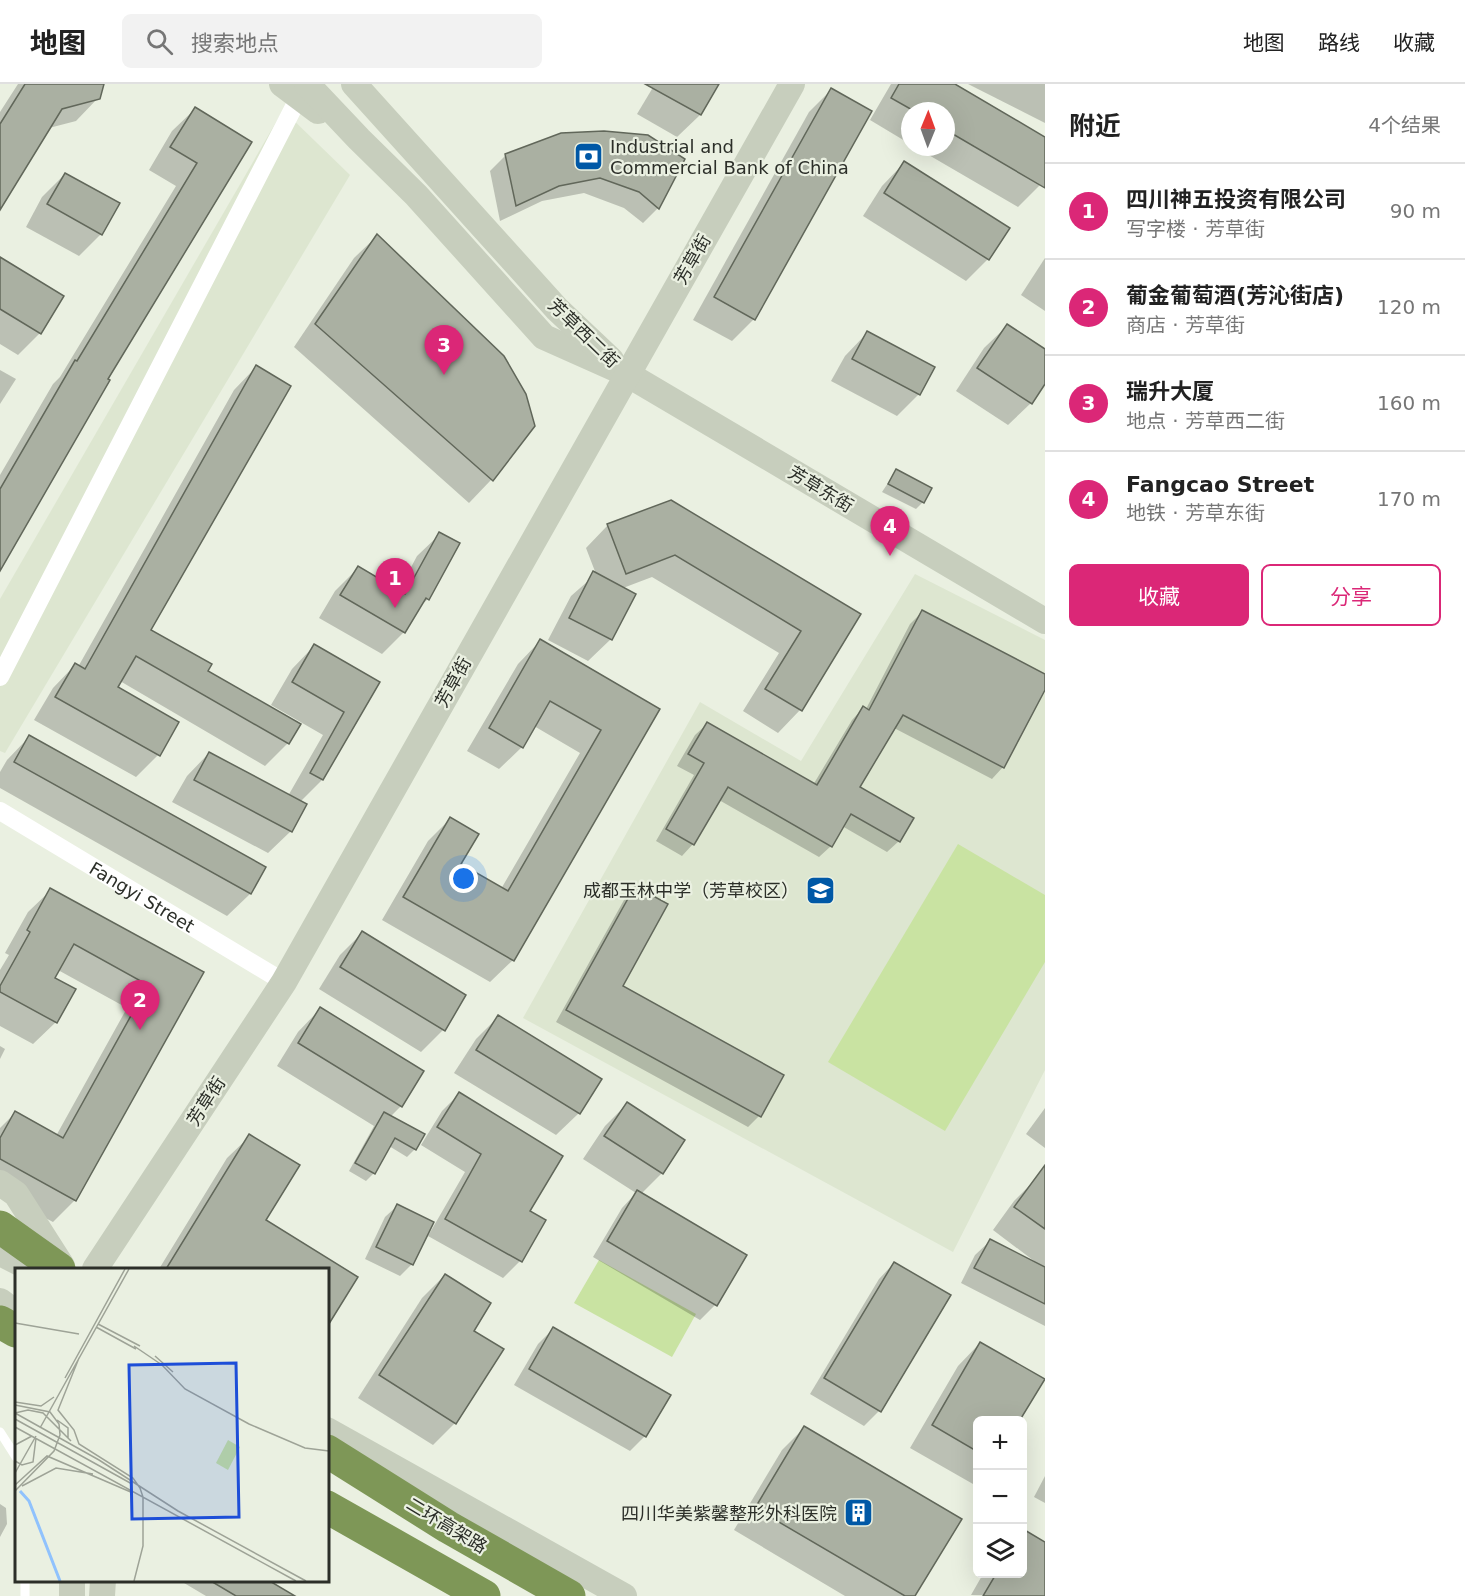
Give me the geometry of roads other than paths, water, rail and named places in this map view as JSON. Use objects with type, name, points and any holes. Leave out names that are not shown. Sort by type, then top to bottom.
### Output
[{"type":"highway","points":[[0,1227],[58,1268]]},
{"type":"highway","points":[[0,1322],[15,1330]]},
{"type":"highway","name":"二环高架路","points":[[328,1452],[448,1527],[569,1596]]},
{"type":"highway","points":[[328,1508],[484,1596]]},
{"type":"main road","points":[[326,84],[394,131]]},
{"type":"main road","points":[[354,84],[394,131]]},
{"type":"main road","name":"芳草街","points":[[96,1268],[284,982],[792,84]]},
{"type":"main road","name":"芳草西二街","points":[[296,88],[359,139],[417,195],[544,337],[627,374]]},
{"type":"main road","name":"芳草西二街","points":[[394,131],[557,309],[627,374]]},
{"type":"main road","name":"芳草东街","points":[[627,374],[1045,621]]},
{"type":"main road","points":[[0,1183],[16,1194],[63,1268]]},
{"type":"main road","points":[[0,1253],[30,1268]]},
{"type":"main road","points":[[0,1301],[15,1311]]},
{"type":"main road","points":[[0,1343],[15,1346]]},
{"type":"main road","points":[[328,1431],[624,1596]]},
{"type":"main road","points":[[328,1499],[493,1596]]},
{"type":"main road","points":[[102,1596],[103,1581]]},
{"type":"street","points":[[0,677],[296,88]]},
{"type":"street","name":"Fangyi Street","points":[[0,811],[284,982]]},
{"type":"lane","points":[[0,1432],[15,1454]]},
{"type":"place","name":"Industrial and Commercial Bank of China","points":[[589,156]]},
{"type":"place","name":"瑞升大厦","points":[[444,375]]},
{"type":"place","name":"Fangcao Street","points":[[890,556]]},
{"type":"place","name":"四川神五投资有限公司","points":[[395,608]]},
{"type":"place","name":"成都玉林中学（芳草校区）","points":[[820,890]]},
{"type":"place","name":"葡金葡萄酒(芳沁街店)","points":[[140,1030]]},
{"type":"place","name":"四川华美紫馨整形外科医院","points":[[858,1513]]}]
